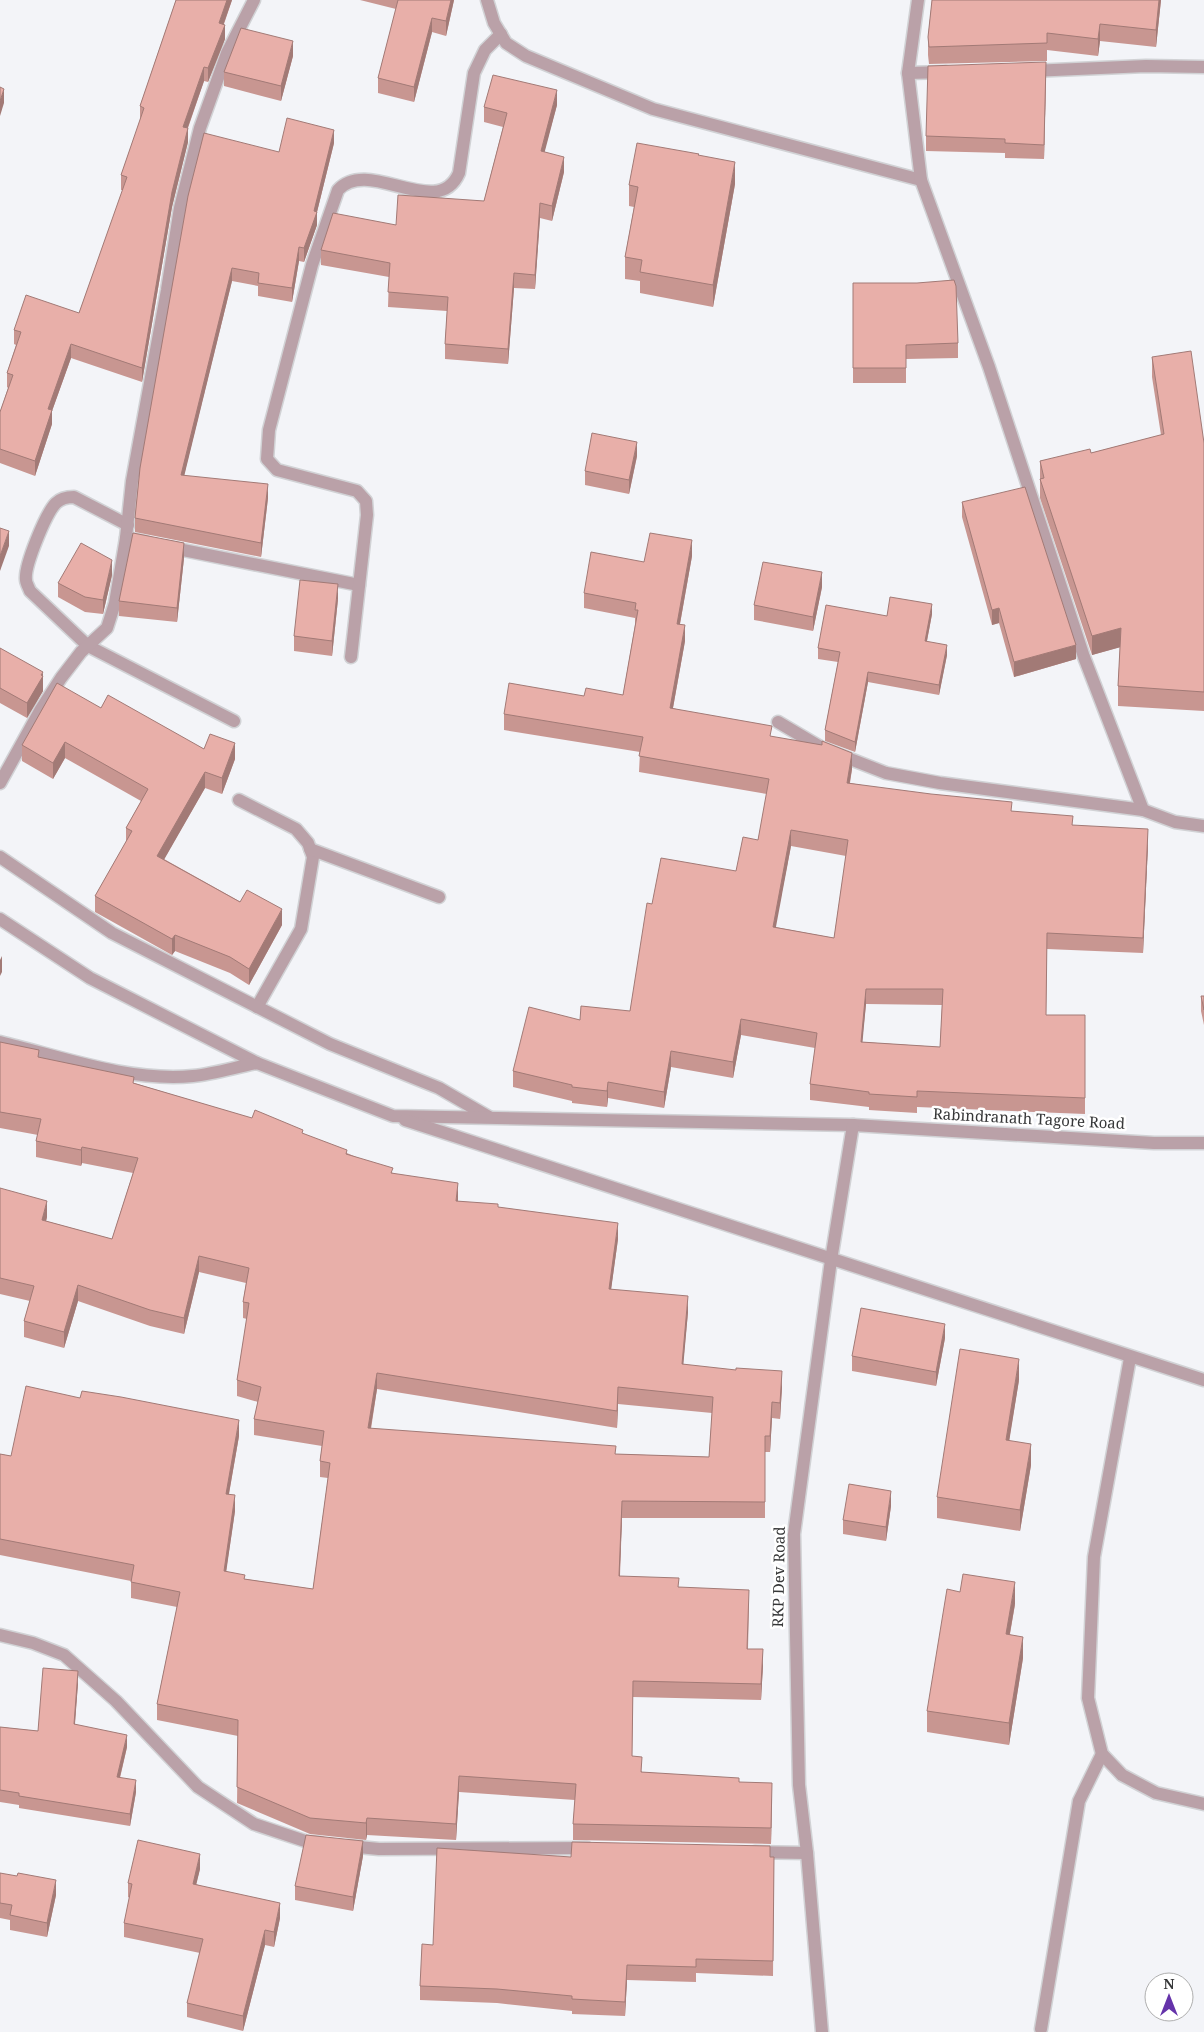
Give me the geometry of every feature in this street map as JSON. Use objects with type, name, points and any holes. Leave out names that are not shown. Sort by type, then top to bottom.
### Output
[{"type":"street","points":[[0,783],[41,709],[76,659],[107,628],[115,603],[128,524],[132,481],[180,208],[200,128],[227,53],[254,0]]},
{"type":"street","points":[[487,0],[494,24],[506,43],[526,56],[653,109],[921,180]]},
{"type":"street","points":[[918,0],[908,73],[921,180],[989,367],[1084,657],[1143,810]]},
{"type":"street","points":[[351,657],[367,515],[366,501],[357,491],[277,470],[267,459],[269,430],[304,292],[338,190],[344,183],[363,180],[432,192],[448,189],[455,182],[459,173],[474,73],[485,50],[501,34]]},
{"type":"street","points":[[1013,71],[1146,66],[1204,67]]},
{"type":"street","points":[[908,73],[956,72]]},
{"type":"street","points":[[128,524],[74,496],[64,497],[56,502],[49,514],[28,566],[26,580],[30,591],[88,646],[234,721]]},
{"type":"street","points":[[126,538],[359,585]]},
{"type":"street","points":[[778,722],[822,748],[886,773],[940,783],[1143,810],[1175,822],[1204,826]]},
{"type":"street","points":[[239,800],[296,829],[308,843],[312,864],[301,930],[257,1007]]},
{"type":"street","points":[[310,849],[439,897]]},
{"type":"street","points":[[0,857],[112,933],[330,1044],[439,1088],[490,1117]]},
{"type":"street","points":[[0,919],[90,978],[257,1063],[393,1116],[1130,1358],[1204,1380]]},
{"type":"street","points":[[0,1042],[96,1066],[146,1075],[193,1076],[257,1063]]},
{"type":"street","name":"Rabindranath Tagore Road","points":[[393,1116],[853,1125],[1154,1143],[1204,1143]]},
{"type":"street","name":"RKP Dev Road","points":[[822,2032],[808,1853],[799,1785],[794,1534],[831,1260],[853,1125]]},
{"type":"street","points":[[1130,1358],[1094,1557],[1088,1698],[1102,1754],[1122,1775],[1156,1793],[1204,1804]]},
{"type":"street","points":[[0,1635],[33,1643],[64,1656],[116,1701],[198,1786],[254,1824],[308,1842],[379,1849],[596,1848]]},
{"type":"street","points":[[1041,2029],[1080,1801],[1102,1754]]},
{"type":"street","points":[[740,1852],[808,1853]]},
{"type":"building","points":[[176,0],[227,0],[219,23],[225,25],[208,68],[204,67],[183,127],[188,128],[172,192],[142,368],[71,344],[48,409],[52,410],[35,461],[0,449],[0,412],[13,375],[7,373],[21,332],[14,330],[26,295],[79,313],[127,177],[121,175],[144,108],[140,106]]},
{"type":"building","points":[[398,0],[451,0],[446,21],[432,18],[414,87],[378,78]]},
{"type":"building","points":[[932,0],[1159,0],[1156,30],[1100,24],[1098,39],[1047,33],[1047,43],[929,47],[928,37]]},
{"type":"building","points":[[241,28],[293,41],[281,86],[224,72]]},
{"type":"building","points":[[1046,62],[1044,145],[1005,143],[1005,139],[926,136],[928,66]]},
{"type":"building","points":[[493,75],[557,90],[541,151],[564,157],[552,206],[540,203],[535,275],[514,273],[508,349],[445,344],[448,297],[388,292],[390,263],[321,250],[333,213],[396,225],[398,195],[484,201],[507,113],[484,107]]},
{"type":"building","points":[[0,87],[4,89],[0,101]]},
{"type":"building","points":[[287,118],[334,130],[314,211],[317,212],[304,248],[299,247],[292,288],[258,283],[259,273],[232,268],[181,475],[268,484],[261,543],[135,518],[140,468],[188,196],[204,133],[279,152]]},
{"type":"building","points":[[637,143],[735,162],[713,285],[640,272],[642,260],[625,257],[638,187],[629,185]]},
{"type":"building","points":[[954,280],[956,286],[958,343],[906,345],[906,368],[853,368],[853,283],[917,283]]},
{"type":"building","points":[[1191,351],[1204,443],[1204,692],[1118,686],[1121,628],[1092,636],[1040,479],[1044,478],[1040,461],[1090,449],[1091,453],[1164,434],[1152,357]]},
{"type":"building","points":[[592,433],[637,442],[629,480],[585,471]]},
{"type":"building","points":[[1025,487],[1076,645],[1014,662],[999,608],[992,610],[962,502]]},
{"type":"building","points":[[0,528],[9,531],[0,556]]},
{"type":"building","points":[[133,533],[184,543],[177,608],[119,601]]},
{"type":"building","points":[[650,533],[692,540],[677,624],[685,625],[670,708],[772,726],[770,736],[822,745],[822,741],[852,753],[847,783],[1012,802],[1011,811],[1073,816],[1072,825],[1148,829],[1143,938],[1047,933],[1046,1015],[1085,1015],[1085,1098],[917,1091],[917,1097],[869,1094],[869,1092],[810,1084],[817,1033],[741,1019],[733,1062],[671,1051],[664,1092],[608,1082],[607,1091],[572,1087],[572,1085],[513,1071],[529,1007],[580,1020],[581,1006],[630,1011],[647,903],[652,904],[661,858],[736,871],[743,837],[758,840],[769,779],[639,756],[643,737],[504,714],[509,683],[584,696],[586,688],[623,695],[638,610],[635,610],[636,603],[584,593],[591,552],[644,562]],"holes":[[[791,830],[848,840],[834,938],[773,927]],[[866,989],[943,989],[940,1047],[861,1042]]]},
{"type":"building","points":[[81,543],[112,560],[103,600],[85,597],[58,583]]},
{"type":"building","points":[[763,562],[822,572],[813,617],[754,605]]},
{"type":"building","points":[[300,580],[338,584],[332,641],[294,636]]},
{"type":"building","points":[[890,597],[932,604],[925,641],[947,645],[939,685],[868,672],[855,742],[825,730],[840,652],[818,648],[826,605],[887,616]]},
{"type":"building","points":[[0,648],[43,672],[41,675],[43,676],[27,703],[0,688]]},
{"type":"building","points":[[57,683],[101,708],[108,695],[204,749],[210,734],[235,743],[222,778],[205,772],[157,856],[240,902],[247,890],[282,909],[249,969],[230,957],[175,935],[172,939],[95,896],[132,831],[126,828],[148,789],[65,742],[53,763],[22,745]]},
{"type":"building","points":[[1201,996],[1204,996],[1204,1010]]},
{"type":"building","points":[[0,1042],[39,1050],[38,1057],[134,1077],[133,1083],[252,1118],[255,1110],[303,1130],[302,1133],[347,1150],[346,1154],[393,1168],[391,1173],[458,1183],[456,1201],[498,1204],[498,1207],[618,1223],[609,1289],[688,1296],[682,1364],[736,1370],[736,1368],[782,1371],[780,1403],[772,1402],[770,1436],[765,1436],[765,1502],[622,1501],[619,1576],[679,1578],[678,1587],[749,1590],[747,1649],[763,1649],[761,1684],[633,1681],[632,1756],[642,1757],[641,1772],[739,1778],[739,1782],[772,1783],[771,1828],[573,1824],[576,1784],[459,1776],[456,1824],[367,1818],[366,1823],[310,1818],[237,1787],[238,1720],[157,1704],[180,1592],[131,1582],[134,1565],[0,1539],[0,1454],[11,1456],[26,1386],[80,1398],[82,1391],[121,1397],[239,1420],[226,1494],[235,1495],[224,1571],[245,1575],[244,1579],[313,1589],[330,1463],[320,1461],[324,1431],[254,1419],[261,1387],[237,1380],[249,1303],[243,1302],[249,1268],[199,1256],[184,1318],[150,1310],[78,1285],[64,1332],[24,1321],[34,1286],[0,1278],[0,1188],[47,1201],[42,1220],[112,1239],[138,1158],[82,1147],[81,1150],[36,1141],[41,1119],[0,1112]],"holes":[[[377,1373],[617,1411],[618,1387],[713,1397],[709,1457],[615,1454],[616,1446],[368,1428]]]},
{"type":"building","points":[[861,1308],[945,1324],[936,1372],[852,1356]]},
{"type":"building","points":[[960,1349],[1019,1359],[1006,1440],[1031,1444],[1020,1510],[937,1497]]},
{"type":"building","points":[[849,1484],[891,1491],[886,1527],[843,1520]]},
{"type":"building","points":[[963,1574],[1015,1582],[1006,1634],[1023,1637],[1009,1723],[927,1711],[947,1589],[960,1592]]},
{"type":"building","points":[[43,1668],[78,1671],[74,1724],[127,1735],[117,1777],[136,1780],[130,1814],[19,1796],[19,1793],[0,1790],[0,1727],[38,1731]]},
{"type":"building","points":[[306,1835],[363,1841],[353,1897],[295,1886]]},
{"type":"building","points":[[138,1840],[200,1854],[193,1884],[280,1903],[274,1932],[265,1930],[243,2016],[187,2003],[203,1939],[124,1923],[132,1884],[128,1883]]},
{"type":"building","points":[[572,1842],[770,1846],[770,1857],[774,1857],[773,1961],[696,1959],[696,1967],[627,1965],[625,2002],[572,1999],[572,1996],[497,1989],[420,1986],[422,1944],[433,1945],[437,1848],[571,1857]]},
{"type":"building","points":[[0,1873],[17,1876],[18,1873],[56,1880],[47,1923],[10,1915],[12,1905],[0,1903]]}]
